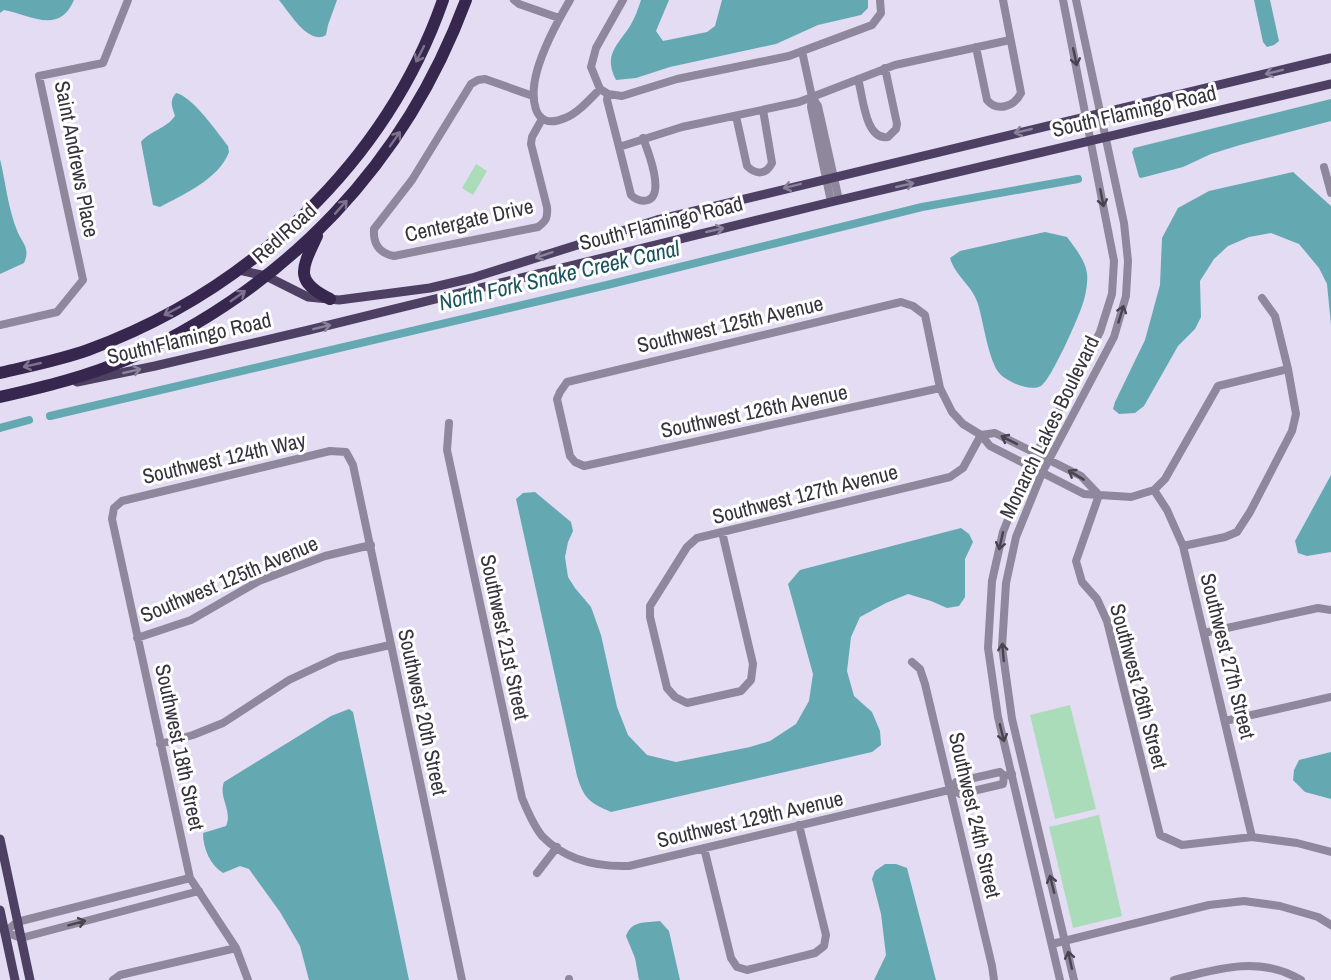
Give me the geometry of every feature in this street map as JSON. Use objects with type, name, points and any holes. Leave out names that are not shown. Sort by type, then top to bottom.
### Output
[{"type":"highway","name":"Red Road","points":[[0,373],[86,350],[139,328],[195,299],[239,270],[280,237],[315,205],[351,165],[396,100],[435,24],[443,0]]},
{"type":"highway","name":"Red Road","points":[[33,390],[129,358],[205,318],[266,276],[321,227],[368,176],[406,124],[453,34],[466,0]]},
{"type":"highway","points":[[321,227],[304,261],[303,272],[308,284],[316,292],[330,299]]},
{"type":"highway","name":"South Flamingo Road","points":[[0,397],[33,390]]},
{"type":"main road","name":"South Flamingo Road","points":[[239,270],[266,276],[308,297],[339,300],[390,294],[472,278],[657,220],[1331,58]]},
{"type":"main road","name":"South Flamingo Road","points":[[33,390],[155,366],[835,201],[1331,84]]},
{"type":"main road","points":[[0,839],[30,980]]},
{"type":"main road","points":[[0,910],[15,980]]},
{"type":"street","name":"Saint Andrews Place","points":[[0,325],[57,312],[83,280],[39,76],[103,63],[128,0]]},
{"type":"street","points":[[514,0],[519,4],[559,18]]},
{"type":"street","points":[[570,0],[559,18],[538,69],[533,96],[535,108],[542,119],[549,122],[566,118],[604,92],[622,96],[677,79],[802,51],[872,25],[880,13],[880,0]]},
{"type":"street","points":[[623,0],[592,58],[591,67],[607,100],[631,195],[636,199],[648,200],[654,197],[656,183],[643,138]]},
{"type":"street","points":[[976,47],[987,100],[990,104],[998,107],[1017,101],[1021,93],[1003,0]]},
{"type":"street","name":"Monarch Lakes Boulevard","points":[[1060,980],[1008,775],[988,648],[992,581],[1003,532],[1029,467],[1100,332],[1112,294],[1114,261],[1063,0]]},
{"type":"street","name":"Monarch Lakes Boulevard","points":[[1074,980],[1012,719],[1002,648],[1006,583],[1016,537],[1042,473],[1114,337],[1126,296],[1128,261],[1124,223],[1076,0]]},
{"type":"street","points":[[619,147],[682,127],[799,102],[885,68],[1010,40]]},
{"type":"street","points":[[802,51],[812,97],[811,107],[819,128],[835,201]]},
{"type":"street","points":[[858,79],[870,127],[874,134],[888,137],[893,133],[897,123],[885,68]]},
{"type":"street","name":"Centergate Drive","points":[[533,96],[485,79],[471,84],[412,180],[374,229],[373,239],[378,248],[386,255],[394,256],[538,227],[546,221],[547,207],[531,144],[532,137],[542,119]]},
{"type":"street","points":[[736,116],[745,161],[752,171],[759,173],[765,171],[772,163],[763,110]]},
{"type":"street","points":[[1324,166],[1331,193]]},
{"type":"street","points":[[1183,546],[1225,537],[1237,532],[1250,512],[1292,431],[1296,414],[1288,369],[1275,316],[1262,298]]},
{"type":"street","name":"Southwest 125th Avenue","points":[[575,462],[570,456],[557,399],[567,382],[901,302],[914,306],[925,315],[940,388]]},
{"type":"street","points":[[940,388],[952,412],[963,424],[981,435],[990,446],[1084,494],[1131,497],[1154,490],[1165,479],[1218,386],[1288,369]]},
{"type":"street","name":"Southwest 126th Avenue","points":[[575,462],[584,466],[940,388]]},
{"type":"street","name":"Southwest 21st Street","points":[[449,423],[447,450],[522,798],[542,836],[557,847]]},
{"type":"street","points":[[981,435],[995,433],[1081,476],[1099,495]]},
{"type":"street","name":"Southwest 127th Avenue","points":[[722,532],[753,664],[751,680],[741,691],[687,703],[675,697],[667,688],[650,617],[650,606],[687,547],[697,538],[950,477],[963,468],[981,435]]},
{"type":"street","name":"Southwest 124th Way","points":[[114,508],[122,501],[134,498],[330,451],[346,452]]},
{"type":"street","name":"Southwest 20th Street","points":[[346,452],[353,465],[371,545],[390,645],[462,980]]},
{"type":"street","name":"Southwest 27th Street","points":[[1154,490],[1167,510],[1183,546],[1252,837]]},
{"type":"street","name":"Southwest 26th Street","points":[[1099,495],[1076,561],[1082,582],[1097,599],[1107,621],[1160,835],[1182,845],[1252,837]]},
{"type":"street","name":"Southwest 18th Street","points":[[114,508],[112,519],[190,878],[236,948],[248,980]]},
{"type":"street","name":"Southwest 125th Avenue","points":[[137,638],[191,620],[259,581],[325,556],[371,545]]},
{"type":"street","points":[[1204,633],[1318,608],[1331,610]]},
{"type":"street","points":[[160,744],[193,735],[223,723],[289,680],[338,657],[390,645]]},
{"type":"street","name":"Southwest 24th Street","points":[[912,662],[920,669],[925,684],[994,980]]},
{"type":"street","points":[[1225,721],[1331,697]]},
{"type":"street","name":"Southwest 129th Avenue","points":[[557,847],[574,857],[596,865],[629,866],[951,789],[956,782],[1000,772],[1008,775],[1003,784],[960,794],[951,789]]},
{"type":"street","points":[[704,848],[731,958],[738,967],[747,970],[815,953],[824,946],[826,935],[799,825]]},
{"type":"street","points":[[1252,837],[1297,843],[1331,852]]},
{"type":"street","points":[[537,873],[557,847]]},
{"type":"street","points":[[190,878],[17,922],[5,932],[21,938],[199,891]]},
{"type":"street","points":[[1052,944],[1209,905],[1244,901],[1280,906],[1318,917],[1331,924]]},
{"type":"street","points":[[113,980],[120,975],[236,948]]},
{"type":"street","points":[[1174,980],[1232,966],[1269,967],[1301,980]]},
{"type":"shaded area","points":[[0,0],[74,0],[68,11],[61,17],[44,20],[4,10],[0,13]]},
{"type":"shaded area","points":[[279,0],[337,0],[326,35],[313,36],[306,32]]},
{"type":"shaded area","points":[[641,0],[669,0],[656,31],[663,41],[707,32],[715,26],[722,0],[868,0],[868,8],[861,15],[818,25],[776,44],[670,67],[636,78],[616,80],[612,71],[611,57],[616,45],[632,23]]},
{"type":"shaded area","points":[[1254,0],[1270,0],[1279,41],[1274,45],[1267,47],[1263,42]]},
{"type":"shaded area","points":[[176,93],[190,101],[204,116],[228,146],[229,152],[224,162],[209,178],[160,207],[153,205],[141,142],[175,116],[172,101]]},
{"type":"shaded area","points":[[1331,99],[1331,121],[1211,154],[1183,167],[1139,177],[1132,152],[1134,148]]},
{"type":"shaded area","points":[[0,159],[12,215],[26,247],[26,254],[24,263],[0,274]]},
{"type":"shaded area","points":[[476,164],[487,171],[473,195],[462,188]]},
{"type":"shaded area","points":[[1293,172],[1331,206],[1331,325],[1327,284],[1319,268],[1299,244],[1271,233],[1249,237],[1228,246],[1214,259],[1200,281],[1201,317],[1195,329],[1178,346],[1144,406],[1135,413],[1119,414],[1113,409],[1115,402],[1145,340],[1160,285],[1162,238],[1178,208],[1209,191]]},
{"type":"shaded area","points":[[1045,232],[1067,237],[1084,263],[1087,283],[1081,308],[1058,360],[1046,381],[1041,386],[1031,388],[1008,380],[996,368],[975,297],[950,258],[960,251]]},
{"type":"shaded area","points":[[1331,475],[1331,552],[1307,556],[1298,553],[1295,541]]},
{"type":"shaded area","points":[[535,492],[571,522],[573,531],[565,557],[568,577],[591,607],[601,635],[617,707],[628,735],[647,755],[676,762],[750,747],[770,741],[796,724],[809,701],[813,674],[788,584],[800,570],[961,528],[969,534],[973,542],[965,559],[965,597],[959,606],[947,608],[908,594],[860,617],[851,637],[847,671],[854,696],[872,712],[880,731],[881,745],[872,752],[611,812],[598,806],[585,795],[577,776],[516,499],[523,493]]},
{"type":"shaded area","points":[[1070,705],[1096,809],[1055,819],[1030,715]]},
{"type":"shaded area","points":[[349,709],[353,712],[409,980],[309,980],[300,946],[280,912],[249,869],[240,866],[223,873],[211,861],[204,844],[203,833],[226,826],[228,820],[223,793],[224,782],[331,716]]},
{"type":"shaded area","points":[[1331,752],[1331,799],[1305,792],[1293,780],[1294,770],[1299,760]]},
{"type":"shaded area","points":[[1099,815],[1122,916],[1073,928],[1049,827]]},
{"type":"shaded area","points":[[885,864],[896,864],[907,868],[936,980],[874,980],[886,955],[881,914],[872,879],[875,871]]},
{"type":"shaded area","points":[[660,921],[669,931],[680,980],[639,980],[635,958],[626,936],[635,925]]},
{"type":"waterway","name":"North Fork Snake Creek Canal","points":[[50,416],[607,285],[922,207],[1078,179]]},
{"type":"waterway","name":"North Fork Snake Creek Canal","points":[[0,428],[29,420]]}]
